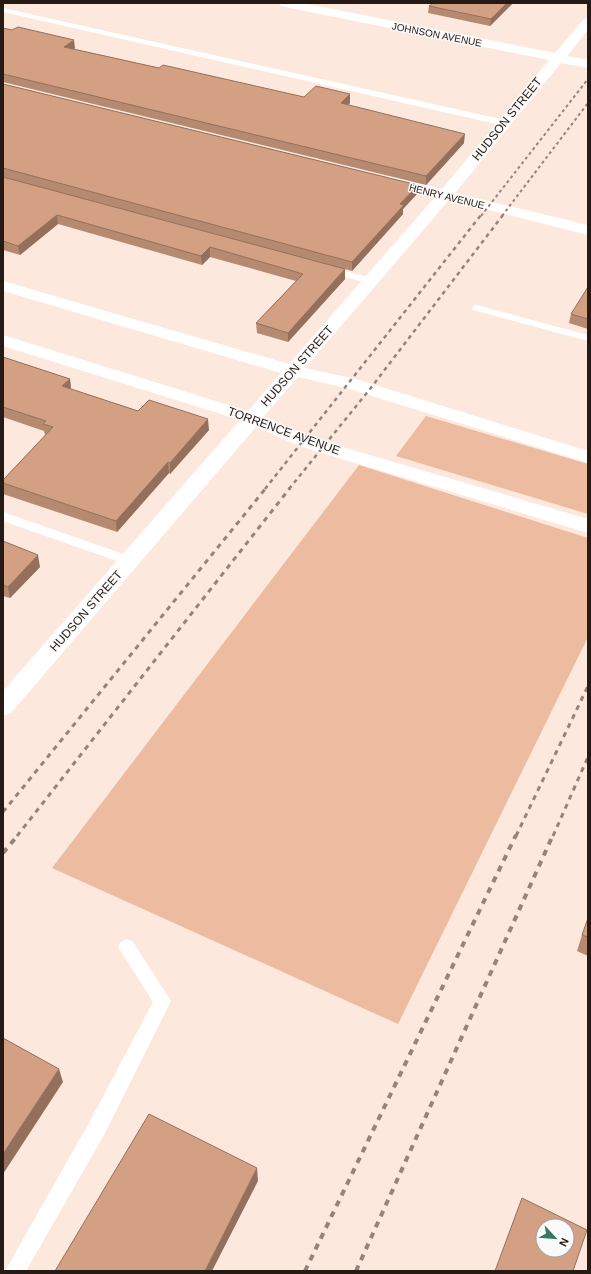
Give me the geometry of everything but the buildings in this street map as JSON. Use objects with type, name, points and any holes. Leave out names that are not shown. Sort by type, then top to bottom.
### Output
[{"type":"street","name":"JOHNSON AVENUE","points":[[285,3],[588,64]]},
{"type":"street","name":"HUDSON STREET","points":[[3,707],[445,195],[588,22]]},
{"type":"street","name":"HENRY AVENUE","points":[[375,178],[588,230]]},
{"type":"street","points":[[3,286],[293,371],[350,383],[588,457]]},
{"type":"street","name":"TORRENCE AVENUE","points":[[3,340],[252,418],[304,441],[322,447],[588,526]]},
{"type":"lane","points":[[3,10],[505,123]]},
{"type":"lane","points":[[317,266],[371,281]]},
{"type":"lane","points":[[477,308],[588,338]]},
{"type":"lane","points":[[3,516],[130,561]]},
{"type":"lane","points":[[15,1271],[97,1128],[162,1002],[127,947]]},
{"type":"shaded area","points":[[426,416],[588,464],[588,514],[396,456]]},
{"type":"shaded area","points":[[359,465],[588,538],[588,637],[398,1024],[52,868]]},
{"type":"railway","points":[[481,216],[588,79]]},
{"type":"railway","points":[[502,216],[588,103]]},
{"type":"railway","points":[[265,489],[481,215]]},
{"type":"railway","points":[[289,489],[370,389],[503,215]]},
{"type":"railway","points":[[3,812],[266,488]]},
{"type":"railway","points":[[17,836],[290,488]]},
{"type":"railway","points":[[516,836],[588,686]]},
{"type":"railway","points":[[553,836],[588,757]]},
{"type":"railway","points":[[3,853],[18,835]]},
{"type":"railway","points":[[305,1271],[516,835]]},
{"type":"railway","points":[[356,1271],[553,835]]}]
